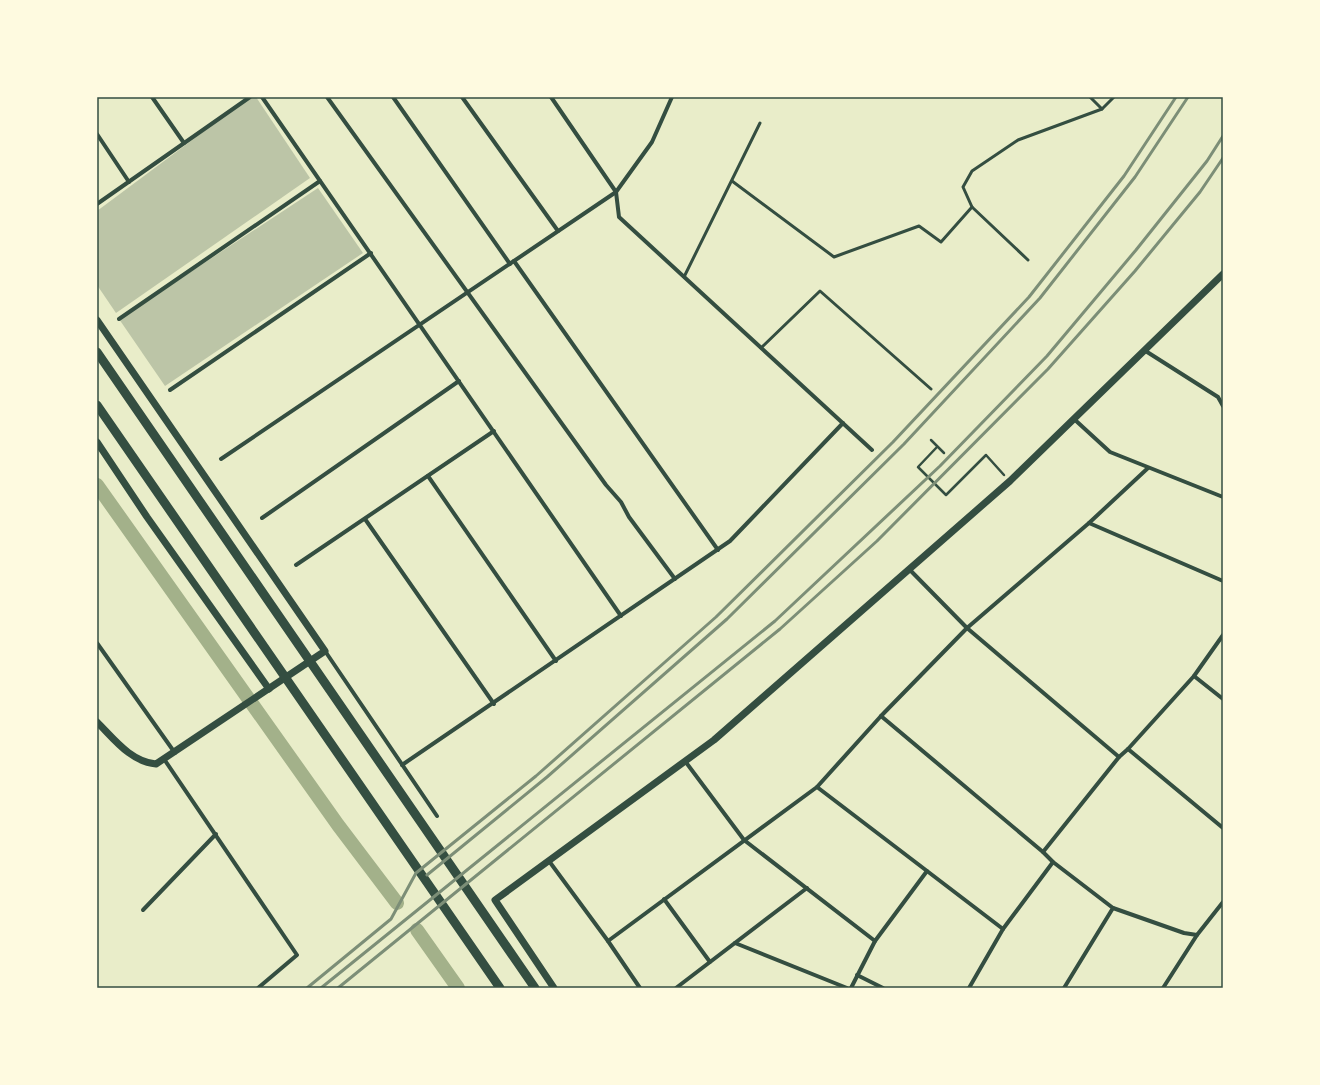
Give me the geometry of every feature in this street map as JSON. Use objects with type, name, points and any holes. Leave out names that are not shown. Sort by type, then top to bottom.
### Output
[{"type":"highway","points":[[97,352],[535,988]]},
{"type":"highway","points":[[97,405],[500,988]]},
{"type":"street","points":[[152,97],[184,143]]},
{"type":"street","points":[[97,204],[250,97]]},
{"type":"street","points":[[262,97],[421,324],[622,616]]},
{"type":"street","points":[[327,97],[606,485],[622,502],[629,517],[675,579]]},
{"type":"street","points":[[393,97],[510,264]]},
{"type":"street","points":[[462,97],[558,231]]},
{"type":"street","points":[[551,97],[616,192],[620,217],[872,450]]},
{"type":"street","points":[[221,459],[616,192],[652,142],[672,97]]},
{"type":"street","points":[[97,134],[129,182]]},
{"type":"street","points":[[119,319],[320,181]]},
{"type":"street","points":[[170,390],[371,253]]},
{"type":"street","points":[[514,261],[718,550]]},
{"type":"street","points":[[554,988],[495,900],[714,740],[1010,481],[1223,274]]},
{"type":"street","points":[[97,320],[437,816]]},
{"type":"street","points":[[1144,350],[1218,397],[1223,406]]},
{"type":"street","points":[[262,518],[459,380]]},
{"type":"street","points":[[1074,419],[1110,452],[1223,497]]},
{"type":"street","points":[[402,765],[494,704],[730,541],[843,423]]},
{"type":"street","points":[[296,565],[494,431]]},
{"type":"street","points":[[97,442],[147,516],[269,689]]},
{"type":"street","points":[[608,940],[817,787],[881,716],[967,628],[1089,523],[1148,468]]},
{"type":"street","points":[[428,476],[556,661]]},
{"type":"street","points":[[365,519],[494,704]]},
{"type":"street","points":[[1089,523],[1223,581]]},
{"type":"street","points":[[909,569],[967,628],[1119,757]]},
{"type":"street","points":[[1044,852],[1119,757],[1194,676],[1223,635]]},
{"type":"street","points":[[97,642],[175,753]]},
{"type":"street","points":[[97,722],[126,751],[146,763],[156,764],[175,753],[325,651]]},
{"type":"street","points":[[1194,676],[1223,699]]},
{"type":"street","points":[[881,716],[1044,852],[1053,862],[1113,908],[1184,933],[1197,935]]},
{"type":"street","points":[[1128,749],[1223,828]]},
{"type":"street","points":[[164,759],[297,955],[258,988]]},
{"type":"street","points":[[684,761],[744,840],[875,940]]},
{"type":"street","points":[[817,787],[1003,928]]},
{"type":"street","points":[[143,910],[216,834]]},
{"type":"street","points":[[549,860],[608,940],[640,988]]},
{"type":"street","points":[[969,988],[1003,928],[1053,862]]},
{"type":"street","points":[[851,988],[875,940],[927,871]]},
{"type":"street","points":[[676,988],[807,888]]},
{"type":"street","points":[[664,899],[710,962]]},
{"type":"street","points":[[1163,988],[1197,935],[1223,902]]},
{"type":"street","points":[[1064,988],[1113,908]]},
{"type":"street","points":[[735,943],[847,988]]},
{"type":"street","points":[[857,975],[883,988]]},
{"type":"lane","points":[[1090,97],[1102,109]]},
{"type":"lane","points":[[1028,260],[972,207],[963,187],[972,171],[1018,140],[1102,109],[1114,97]]},
{"type":"lane","points":[[684,277],[760,124]]},
{"type":"lane","points":[[732,181],[834,257],[919,226],[941,242],[972,207]]},
{"type":"lane","points":[[761,348],[820,291],[931,389]]},
{"type":"path","points":[[931,440],[944,453]]},
{"type":"path","points":[[938,447],[918,467],[946,495],[986,455],[1010,481]]},
{"type":"building","points":[[250,97],[256,97],[310,178],[116,313],[97,285],[97,211]]},
{"type":"building","points":[[318,188],[363,253],[165,386],[119,319]]},
{"type":"waterway","points":[[97,485],[338,825],[397,903]]},
{"type":"waterway","points":[[417,930],[458,988]]},
{"type":"railway","points":[[307,988],[391,919],[416,873],[536,776],[716,617],[893,442],[1029,297],[1124,176],[1176,97]]},
{"type":"railway","points":[[427,875],[547,777],[727,619],[904,444],[1040,298],[1135,177],[1188,97]]},
{"type":"railway","points":[[321,988],[775,621],[940,466],[1047,356],[1136,250],[1207,161],[1223,136]]},
{"type":"railway","points":[[338,988],[780,629],[877,541],[1048,369],[1135,271],[1200,192],[1223,158]]}]
